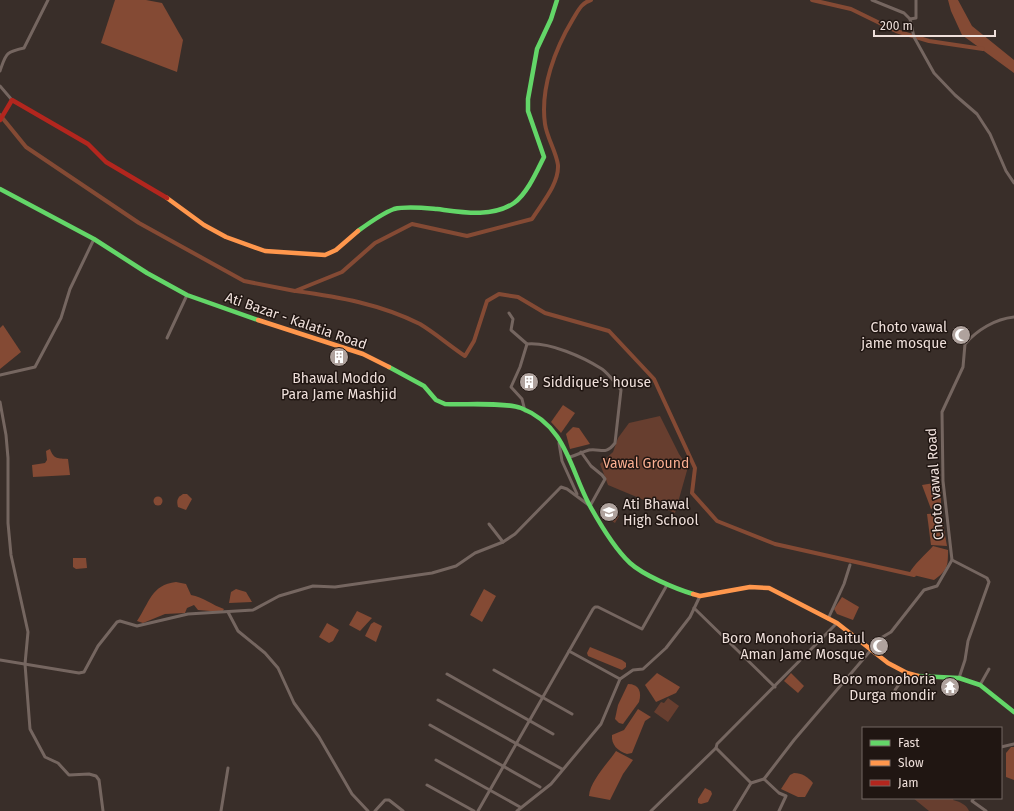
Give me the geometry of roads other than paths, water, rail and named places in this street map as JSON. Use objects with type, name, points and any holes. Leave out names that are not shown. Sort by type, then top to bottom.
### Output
[{"type":"main road","points":[[0,120],[12,100],[88,144],[106,162],[174,202],[204,225],[226,238],[265,251],[325,255],[336,250],[358,230],[395,209],[427,208],[474,214],[504,208],[515,202],[539,169],[544,157],[528,111],[528,99],[537,49],[551,19],[557,0]]},
{"type":"main road","name":"Ati Bazar - Kalatia Road","points":[[0,189],[94,239],[147,273],[187,295],[227,310],[363,354],[424,386],[436,400],[445,404],[507,406],[524,410],[549,426],[558,438],[570,457],[590,506]]},
{"type":"main road","points":[[590,506],[619,550],[631,564],[667,585],[700,596],[750,587],[769,588],[836,623],[888,663],[907,673],[922,678],[959,678],[980,685],[1014,712]]},
{"type":"street","points":[[0,71],[5,55],[10,51],[24,48],[48,0]]},
{"type":"street","points":[[872,0],[904,13],[910,19],[914,37],[934,73],[955,95],[977,114],[990,134],[1006,171],[1014,183]]},
{"type":"street","points":[[910,19],[916,18],[916,0]]},
{"type":"street","points":[[0,86],[12,100]]},
{"type":"street","points":[[0,375],[35,367],[61,318],[70,288],[94,239]]},
{"type":"street","points":[[167,338],[187,295]]},
{"type":"street","points":[[509,313],[513,319],[511,330],[527,344],[536,343],[548,345],[572,354],[603,370],[621,390],[615,443],[611,448],[604,451],[591,450],[581,452],[570,457]]},
{"type":"street","name":"Choto vawal Road","points":[[952,560],[943,481],[942,412],[962,367],[965,344],[990,324],[998,320],[1014,318]]},
{"type":"street","points":[[524,410],[522,399],[511,386],[520,367],[527,344]]},
{"type":"street","points":[[0,402],[6,435],[8,458],[8,523],[12,555],[28,632],[25,664],[30,729],[45,757],[58,763],[69,775],[89,774],[96,776],[99,780],[102,811]]},
{"type":"street","points":[[558,438],[562,461],[578,497]]},
{"type":"street","points":[[0,660],[72,672],[84,672],[98,646],[120,620],[137,626],[188,614],[253,610],[279,596],[313,586],[335,587],[432,573],[456,566],[475,553],[503,542],[515,534],[561,487],[568,489],[590,506],[605,479],[591,466],[581,452]]},
{"type":"street","points":[[489,524],[503,542]]},
{"type":"street","points":[[734,811],[751,783],[764,779],[794,740],[870,649],[874,642],[890,632],[924,590],[937,586],[952,560],[987,578],[989,582],[968,641],[965,660],[959,678]]},
{"type":"street","points":[[828,619],[844,584],[850,565]]},
{"type":"street","points":[[478,811],[502,766],[595,607],[642,629],[667,585]]},
{"type":"street","points":[[518,811],[551,784],[601,724],[620,679],[632,670],[643,669],[666,648],[694,608],[700,596]]},
{"type":"street","points":[[694,608],[775,687]]},
{"type":"street","points":[[228,612],[238,631],[265,653],[278,668],[294,703],[319,736],[352,794],[368,811]]},
{"type":"street","points":[[651,811],[716,748],[717,744],[775,687],[836,623]]},
{"type":"street","points":[[569,650],[620,679]]},
{"type":"street","points":[[980,685],[989,669]]},
{"type":"street","points":[[494,670],[572,714]]},
{"type":"street","points":[[895,690],[907,673]]},
{"type":"street","points":[[447,674],[553,734]]},
{"type":"street","points":[[438,700],[562,769]]},
{"type":"street","points":[[430,725],[540,787]]},
{"type":"street","points":[[1002,747],[1014,744]]},
{"type":"street","points":[[716,748],[751,783]]},
{"type":"street","points":[[436,760],[520,808]]},
{"type":"street","points":[[221,811],[228,768]]},
{"type":"street","points":[[764,779],[779,793],[786,796],[779,811]]},
{"type":"street","points":[[427,785],[474,811]]},
{"type":"street","points":[[973,799],[972,801],[986,811]]},
{"type":"street","points":[[375,811],[385,800],[390,800],[403,811]]},
{"type":"waterway","points":[[0,115],[26,147],[139,223],[244,281],[295,291],[342,272],[375,243],[412,224],[467,236],[532,219],[553,186],[558,172],[557,160],[545,124],[545,97],[550,69],[560,43],[578,10],[582,5],[591,0]]},
{"type":"waterway","points":[[812,0],[851,9],[896,31],[929,41],[983,49]]},
{"type":"waterway","points":[[296,291],[359,302],[390,311],[420,324],[465,356],[474,341],[487,301],[499,294],[518,297],[545,313],[609,331],[654,379],[695,468],[692,493],[717,521],[775,544],[914,575]]},
{"type":"place","name":"Choto vawal jame mosque","points":[[961,335]]},
{"type":"place","name":"Bhawal Moddo Para Jame Mashjid","points":[[339,357]]},
{"type":"place","name":"Siddique's house","points":[[529,382]]},
{"type":"place","name":"Ati Bhawal High School","points":[[609,512]]},
{"type":"place","name":"Boro Monohoria Baitul Aman Jame Mosque","points":[[879,646]]},
{"type":"place","name":"Boro monohoria Durga mondir","points":[[950,687]]},
{"type":"park label","name":"Vawal Ground","points":[[646,463]]}]
